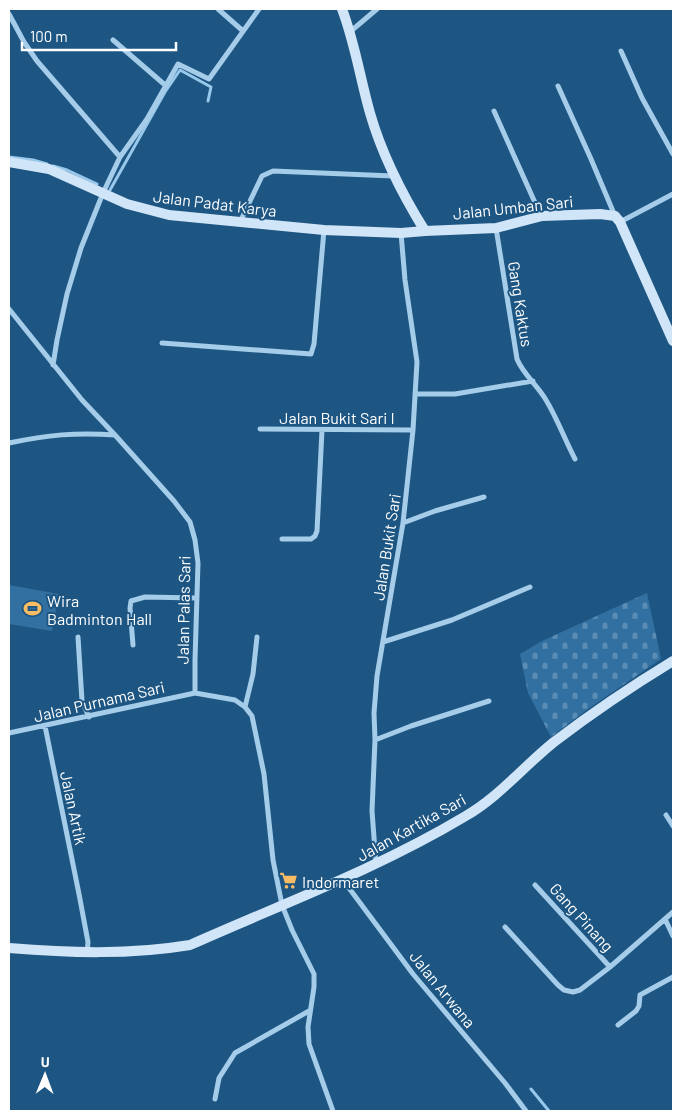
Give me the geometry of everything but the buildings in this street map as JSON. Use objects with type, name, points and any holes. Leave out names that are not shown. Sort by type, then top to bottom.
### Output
[{"type":"street","points":[[218,9],[243,31]]},
{"type":"street","points":[[53,365],[56,340],[67,294],[81,248],[120,156],[147,119],[178,64],[209,80],[259,9]]},
{"type":"street","points":[[342,9],[350,31],[370,114],[393,176],[425,231]]},
{"type":"street","points":[[350,31],[378,9]]},
{"type":"street","points":[[9,14],[37,61],[120,156]]},
{"type":"street","points":[[113,40],[165,85]]},
{"type":"street","points":[[621,51],[642,98],[673,154]]},
{"type":"street","points":[[558,86],[673,341]]},
{"type":"street","points":[[494,111],[542,216]]},
{"type":"street","name":"Jalan Padat Karya","points":[[9,162],[50,169],[127,204],[169,214],[324,230],[401,233],[425,231]]},
{"type":"street","points":[[240,222],[260,181],[267,173],[273,171],[393,176]]},
{"type":"street","points":[[618,219],[673,194]]},
{"type":"street","name":"Jalan Umban Sari","points":[[425,231],[496,228],[542,216],[600,214],[618,219]]},
{"type":"street","name":"Gang Kaktus","points":[[496,228],[517,359],[520,366],[547,401],[575,459]]},
{"type":"street","points":[[162,343],[311,354],[314,344],[324,230]]},
{"type":"street","name":"Jalan Bukit Sari","points":[[376,865],[372,811],[375,740],[374,712],[377,676],[403,523],[413,430],[417,362],[405,280],[401,233]]},
{"type":"street","name":"Jalan Palas Sari","points":[[9,309],[82,400],[116,435],[190,522],[198,563],[195,693]]},
{"type":"street","points":[[415,394],[455,394],[533,381]]},
{"type":"street","name":"Jalan Bukit Sari I","points":[[260,429],[413,430]]},
{"type":"street","points":[[282,539],[311,539],[318,531],[322,430]]},
{"type":"street","points":[[9,443],[53,434],[116,435]]},
{"type":"street","points":[[403,523],[435,511],[484,497]]},
{"type":"street","points":[[383,642],[452,620],[530,587]]},
{"type":"street","points":[[133,646],[131,601],[145,597],[196,598]]},
{"type":"street","points":[[78,637],[82,700],[89,717]]},
{"type":"street","points":[[245,707],[257,638]]},
{"type":"street","name":"Jalan Kartika Sari","points":[[9,948],[87,953],[190,945],[343,880],[376,865],[466,817],[553,743],[603,706],[673,661]]},
{"type":"street","points":[[195,693],[235,700],[245,707],[252,716],[262,765],[273,860],[282,905],[314,974],[314,987],[309,1011],[309,1044],[333,1111]]},
{"type":"street","name":"Jalan Purnama Sari","points":[[9,733],[195,693]]},
{"type":"street","points":[[375,740],[411,726],[489,702]]},
{"type":"street","name":"Jalan Artik","points":[[45,726],[80,894],[88,942],[87,953]]},
{"type":"street","points":[[666,815],[673,826]]},
{"type":"street","name":"Jalan Arwana","points":[[343,880],[413,974],[505,1083],[526,1111]]},
{"type":"street","name":"Gang Pinang","points":[[535,885],[610,967]]},
{"type":"street","points":[[505,927],[564,990],[573,992],[580,990],[610,967],[673,912]]},
{"type":"street","points":[[665,919],[673,936]]},
{"type":"street","points":[[618,1025],[636,1011],[639,1006],[640,995],[673,977]]},
{"type":"street","points":[[215,1099],[219,1078],[235,1053],[309,1011]]},
{"type":"green space","name":"Wira Badminton Hall","points":[[9,585],[59,594],[52,631],[9,624]]},
{"type":"green space","points":[[647,593],[661,659],[551,737],[528,693],[520,654],[542,641]]},
{"type":"waterway","points":[[110,190],[165,92],[180,70],[211,87],[208,101]]},
{"type":"waterway","points":[[9,157],[47,164]]},
{"type":"waterway","points":[[53,166],[67,170],[97,184]]},
{"type":"waterway","points":[[531,1089],[549,1111]]},
{"type":"place","name":"Wira Badminton Hall","points":[[33,609]]},
{"type":"place","name":"Indormaret","points":[[288,881]]}]
